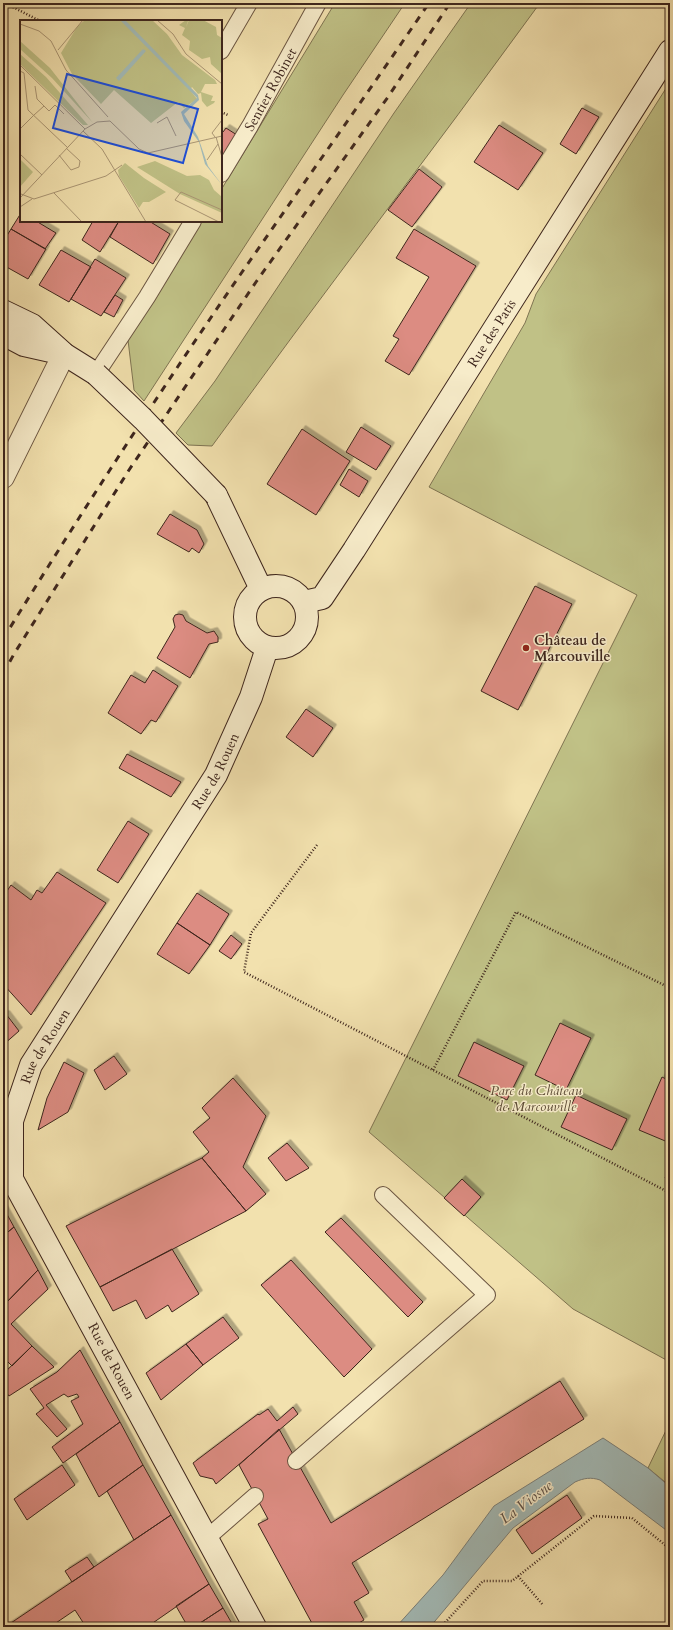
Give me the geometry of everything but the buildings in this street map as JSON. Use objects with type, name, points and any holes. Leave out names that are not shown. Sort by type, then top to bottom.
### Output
[{"type":"main road","name":"Rue des Patis","points":[[304,602],[322,598],[350,556],[670,50]]},
{"type":"main road","points":[[3,311],[32,325],[64,354],[96,374],[143,419],[216,495],[261,589]]},
{"type":"main road","points":[[3,334],[24,345],[64,354]]},
{"type":"main road","points":[[3,477],[64,354]]},
{"type":"main road","points":[[272,586],[285,587],[296,593],[304,602],[308,614],[306,626],[300,638],[291,645],[279,649],[267,648],[256,642],[248,632],[244,620],[246,608],[252,597],[261,589],[272,586]]},
{"type":"main road","name":"Rue de Rouen","points":[[255,1627],[12,1179],[12,1121],[31,1065],[216,775],[251,696],[267,648]]},
{"type":"lane","points":[[222,49],[249,3]]},
{"type":"lane","name":"Sentier Robinet","points":[[222,172],[250,126],[318,3]]},
{"type":"lane","points":[[96,374],[147,297],[192,222]]},
{"type":"lane","points":[[296,1460],[487,1295],[383,1196]]},
{"type":"lane","points":[[207,1538],[255,1496]]},
{"type":"path","points":[[5,3],[38,20]]},
{"type":"path","points":[[317,844],[251,933],[244,972],[670,1193]]},
{"type":"path","points":[[433,1070],[516,912],[670,988]]},
{"type":"path","points":[[441,1627],[483,1581],[512,1581],[594,1516],[632,1518],[670,1549]]},
{"type":"path","points":[[518,1576],[543,1605]]},
{"type":"green space","points":[[335,3],[405,3],[343,95],[144,401],[134,390],[128,340],[201,222],[222,222],[222,188]]},
{"type":"green space","points":[[471,3],[540,3],[212,446],[188,445],[176,433],[215,381],[394,113]]},
{"type":"green space","name":"Parc du Château de Marcouville","points":[[670,82],[670,1362],[573,1309],[369,1132],[637,595],[429,487],[525,323],[536,294]]},
{"type":"green space","points":[[670,1422],[670,1486],[648,1468]]},
{"type":"water","name":"La Viosne","points":[[603,1438],[648,1468],[670,1487],[670,1533],[600,1480],[591,1478],[575,1482],[513,1528],[430,1627],[396,1627],[443,1575],[494,1506]]},
{"type":"railway","points":[[3,639],[90,501],[179,365],[429,3]]},
{"type":"railway","points":[[3,674],[129,470],[256,282],[388,97],[450,3]]},
{"type":"place","name":"Château de Marcouville","points":[[526,648]]}]
